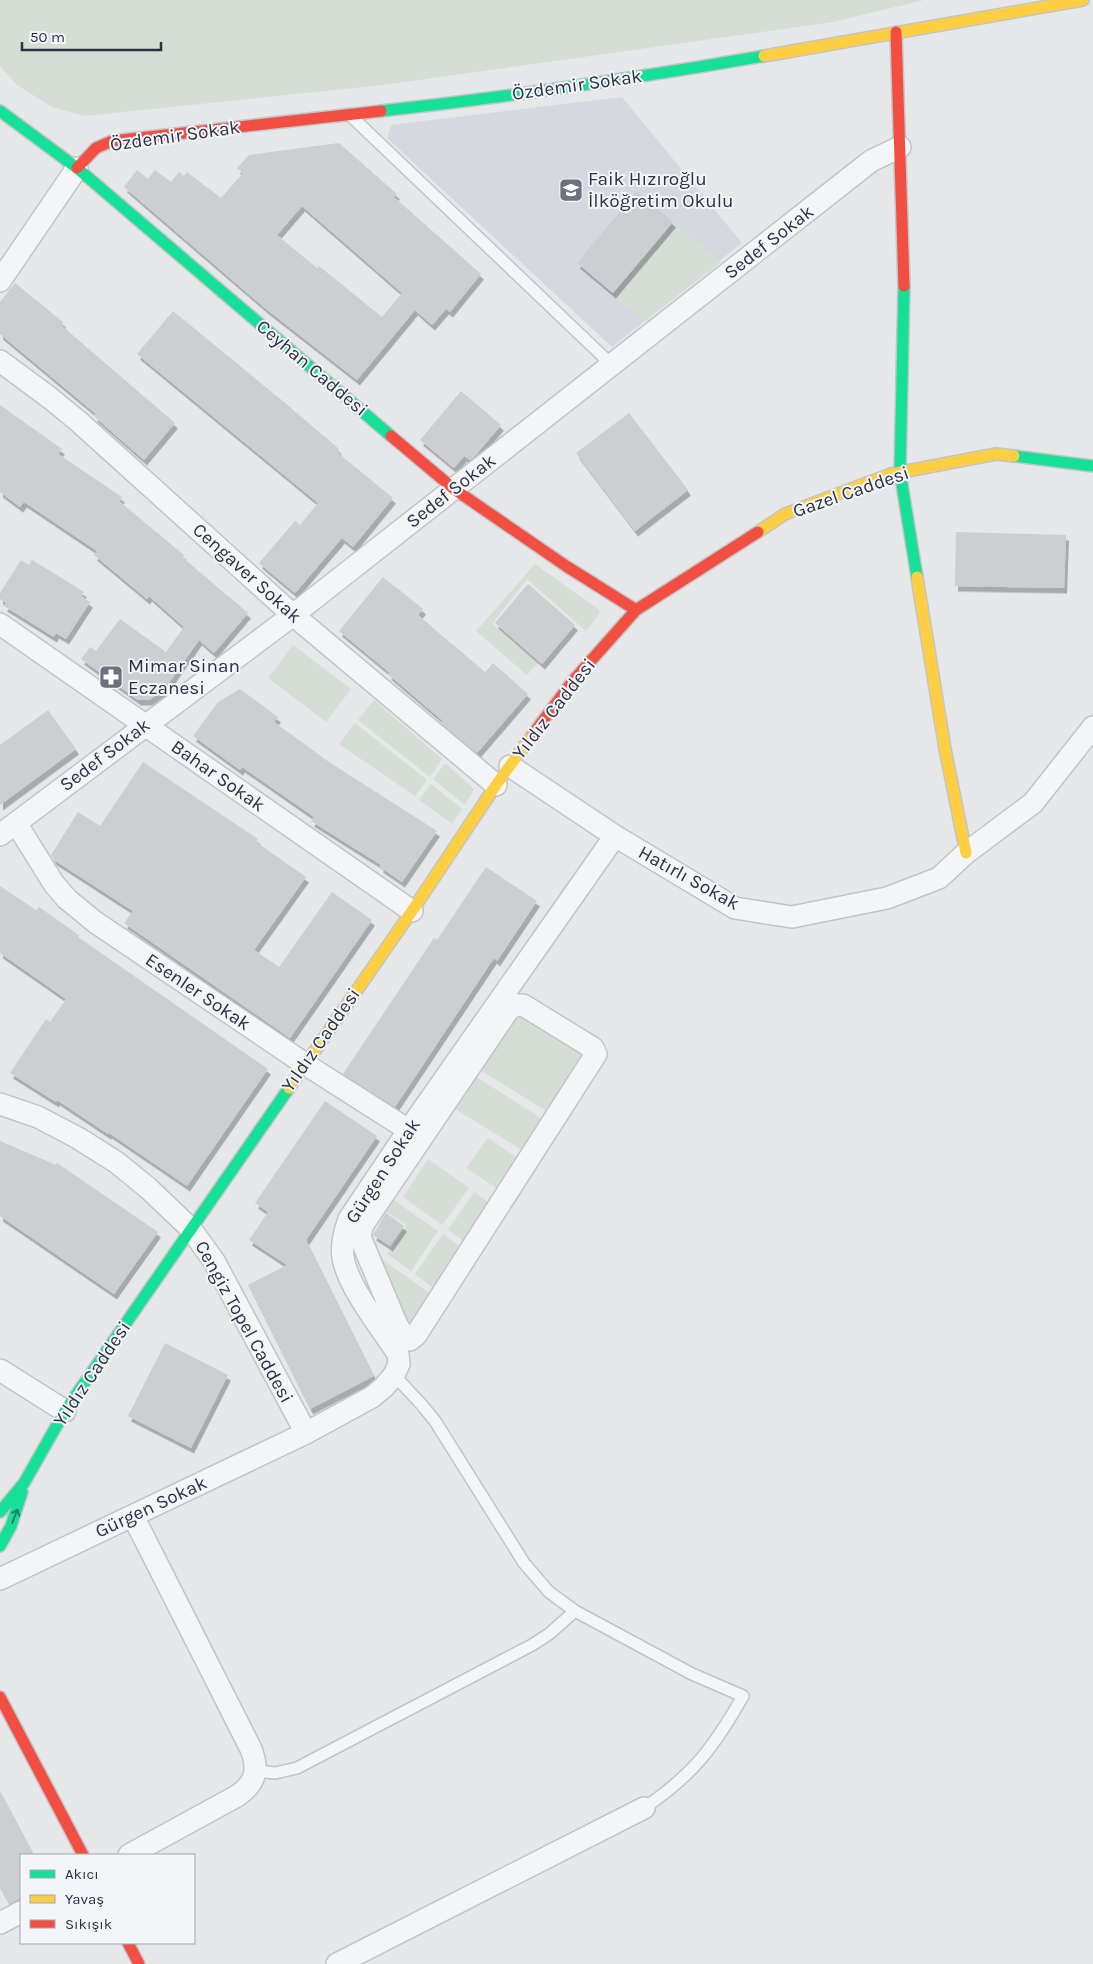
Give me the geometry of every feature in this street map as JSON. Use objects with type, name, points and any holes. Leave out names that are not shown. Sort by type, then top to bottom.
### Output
[{"type":"street","name":"Özdemir Sokak","points":[[77,168],[96,148],[112,141],[430,106],[707,66],[1083,0]]},
{"type":"street","points":[[896,32],[904,296],[900,472],[945,749],[966,853]]},
{"type":"street","name":"Ceyhan Caddesi","points":[[0,111],[77,168],[454,489],[566,566],[636,610]]},
{"type":"street","name":"Sedef Sokak","points":[[8,829],[144,725],[293,615],[871,161],[900,147]]},
{"type":"street","points":[[0,281],[77,168]]},
{"type":"street","name":"Cengaver Sokak","points":[[0,361],[78,421],[293,615],[496,784]]},
{"type":"street","name":"Gazel Caddesi","points":[[636,610],[785,514],[891,474],[996,454],[1093,466]]},
{"type":"street","name":"Yıldız Caddesi","points":[[0,1512],[24,1483],[66,1411],[190,1228],[412,911],[496,784],[572,682],[636,610]]},
{"type":"street","name":"Bahar Sokak","points":[[0,624],[412,911]]},
{"type":"street","name":"Hatırlı Sokak","points":[[510,766],[615,836],[735,908],[792,917],[887,898],[939,878],[966,853],[1033,803],[1093,727]]},
{"type":"street","name":"Esenler Sokak","points":[[8,829],[67,899],[80,910],[305,1064],[414,1135]]},
{"type":"street","name":"Gürgen Sokak","points":[[0,1580],[306,1434],[372,1397],[394,1375],[399,1364],[398,1354],[352,1283],[343,1257],[344,1235],[349,1219],[361,1200],[414,1135],[615,836]]},
{"type":"street","points":[[523,1006],[596,1051],[596,1054],[427,1319],[416,1335],[410,1340],[404,1336],[397,1324],[360,1237],[366,1218],[414,1135],[509,1009],[513,1007],[523,1006]]},
{"type":"street","name":"Cengiz Topel Caddesi","points":[[0,1104],[38,1117],[86,1142],[116,1162],[148,1188],[190,1228],[214,1261],[306,1434]]},
{"type":"street","points":[[0,1370],[66,1411]]},
{"type":"street","name":"Yıldız Caddesi","points":[[0,1546],[19,1505],[24,1483]]},
{"type":"street","points":[[131,1854],[237,1796],[249,1786],[256,1771],[251,1749],[133,1516]]},
{"type":"street","points":[[2,1707],[82,1854]]},
{"type":"street","points":[[337,1964],[644,1808]]},
{"type":"street","points":[[0,1924],[20,1913]]},
{"type":"street","points":[[129,1944],[139,1964]]},
{"type":"lane","points":[[350,115],[612,365]]},
{"type":"lane","points":[[394,1375],[435,1421],[524,1563],[549,1592],[575,1611],[692,1674],[742,1696],[716,1741],[702,1759],[670,1790],[644,1808]]},
{"type":"lane","points":[[256,1771],[275,1773],[297,1768],[532,1645],[549,1634],[575,1611]]},
{"type":"shaded area","points":[[0,0],[924,0],[833,22],[383,85],[84,116],[52,107],[17,85],[0,66]]},
{"type":"shaded area","name":"Faik Hızıroğlu İlköğretim Okulu","points":[[622,97],[742,243],[612,347],[387,138],[391,125]]},
{"type":"shaded area","points":[[678,225],[721,262],[645,321],[614,298]]},
{"type":"shaded area","points":[[535,564],[598,609],[600,613],[586,631],[527,579],[492,624],[538,663],[527,675],[476,631]]},
{"type":"shaded area","points":[[293,645],[351,689],[326,722],[268,678]]},
{"type":"shaded area","points":[[374,700],[442,759],[430,777],[358,720]]},
{"type":"shaded area","points":[[355,723],[427,780],[415,796],[339,744]]},
{"type":"shaded area","points":[[445,763],[474,789],[465,805],[433,779]]},
{"type":"shaded area","points":[[431,784],[462,809],[452,824],[419,800]]},
{"type":"shaded area","points":[[520,1014],[591,1053],[553,1115],[475,1067],[509,1015],[517,1019]]},
{"type":"shaded area","points":[[470,1073],[547,1122],[528,1154],[449,1105]]},
{"type":"shaded area","points":[[488,1138],[522,1161],[504,1193],[466,1168]]},
{"type":"shaded area","points":[[428,1159],[469,1188],[442,1225],[403,1197]]},
{"type":"shaded area","points":[[474,1192],[494,1206],[470,1245],[448,1230]]},
{"type":"shaded area","points":[[385,1194],[438,1231],[411,1271],[387,1254],[407,1225],[384,1210]]},
{"type":"shaded area","points":[[443,1234],[466,1251],[439,1293],[415,1274]]},
{"type":"shaded area","points":[[369,1250],[435,1297],[411,1336]]},
{"type":"building","points":[[339,143],[397,194],[394,197],[481,274],[450,312],[446,309],[432,325],[415,310],[357,380],[266,309],[124,187],[137,170],[148,179],[155,170],[171,182],[179,172],[184,176],[187,172],[221,198],[243,173],[237,168],[249,155]],"holes":[[[302,206],[402,293],[382,317],[277,235]]]},
{"type":"building","points":[[637,191],[673,222],[613,293],[577,263]]},
{"type":"building","points":[[15,283],[63,322],[62,326],[175,423],[144,460],[94,416],[96,414],[0,334],[0,302]]},
{"type":"building","points":[[173,311],[284,402],[339,449],[337,452],[393,498],[353,547],[342,538],[295,593],[259,563],[295,521],[300,525],[318,503],[137,354]]},
{"type":"building","points":[[461,391],[501,425],[474,457],[470,460],[464,456],[454,468],[420,440]]},
{"type":"building","points":[[0,405],[62,449],[58,454],[122,497],[119,501],[184,555],[182,557],[248,613],[214,653],[199,640],[164,690],[149,700],[138,700],[81,659],[90,647],[96,651],[120,619],[166,652],[184,627],[149,596],[147,599],[94,555],[97,551],[24,502],[20,507],[0,492]]},
{"type":"building","points":[[629,413],[688,490],[635,531],[576,453]]},
{"type":"building","points":[[956,532],[1066,535],[1064,588],[955,586]]},
{"type":"building","points":[[21,560],[29,565],[32,560],[65,580],[84,592],[81,596],[90,602],[66,639],[56,633],[54,637],[4,606],[6,603],[0,599],[0,593]]},
{"type":"building","points":[[383,577],[423,609],[418,615],[485,672],[493,663],[528,694],[477,753],[441,723],[443,721],[388,674],[390,673],[339,631]]},
{"type":"building","points":[[528,584],[575,625],[542,664],[495,623]]},
{"type":"building","points":[[240,689],[278,717],[274,722],[329,762],[437,831],[402,882],[380,867],[381,865],[311,821],[314,817],[242,767],[240,770],[193,736],[218,702]]},
{"type":"building","points":[[48,710],[76,749],[0,805],[0,745]]},
{"type":"building","points":[[143,762],[258,839],[256,842],[306,877],[254,950],[279,967],[332,892],[372,920],[290,1038],[124,923],[133,911],[54,860],[51,855],[78,812],[100,826]]},
{"type":"building","points":[[486,867],[537,901],[497,961],[494,958],[395,1107],[343,1074],[434,938],[437,940]]},
{"type":"building","points":[[0,886],[36,910],[39,907],[79,935],[78,937],[268,1069],[187,1186],[109,1133],[10,1073],[46,1019],[50,1022],[66,999],[0,953]]},
{"type":"building","points":[[325,1101],[377,1136],[306,1240],[374,1376],[310,1409],[248,1285],[287,1265],[249,1240],[268,1212],[255,1203]]},
{"type":"building","points":[[0,1141],[56,1165],[57,1163],[158,1232],[114,1294],[0,1216]]},
{"type":"building","points":[[386,1213],[404,1226],[390,1246],[373,1235]]},
{"type":"building","points":[[165,1343],[228,1375],[191,1448],[128,1416]]},
{"type":"building","points":[[0,1791],[33,1854],[20,1854],[20,1898],[9,1904],[0,1888]]},
{"type":"traffic: fast","points":[[381,111],[477,100],[764,56]]},
{"type":"traffic: fast","points":[[0,111],[77,168],[391,436]]},
{"type":"traffic: fast","points":[[904,286],[900,472],[917,577]]},
{"type":"traffic: fast","points":[[1014,456],[1093,466]]},
{"type":"traffic: fast","points":[[0,1512],[24,1483],[65,1411],[289,1088]]},
{"type":"traffic: fast","points":[[0,1546],[11,1526],[22,1492]]},
{"type":"traffic: slow","points":[[764,56],[1083,0]]},
{"type":"traffic: slow","points":[[758,532],[785,514],[891,474],[996,454],[1014,456]]},
{"type":"traffic: slow","points":[[917,577],[945,749],[966,853]]},
{"type":"traffic: slow","points":[[289,1088],[412,911],[496,785],[533,734]]},
{"type":"traffic: jam","points":[[896,32],[904,286]]},
{"type":"traffic: jam","points":[[77,168],[96,148],[112,141],[381,111]]},
{"type":"traffic: jam","points":[[391,436],[454,489],[566,566],[636,610]]},
{"type":"traffic: jam","points":[[533,734],[572,682],[636,610],[758,532]]},
{"type":"traffic: jam","points":[[0,1697],[82,1854]]},
{"type":"traffic: jam","points":[[129,1944],[139,1964]]},
{"type":"place","name":"Faik Hızıroğlu İlköğretim Okulu","points":[[571,190]]},
{"type":"place","name":"Mimar Sinan Eczanesi","points":[[111,677]]}]
